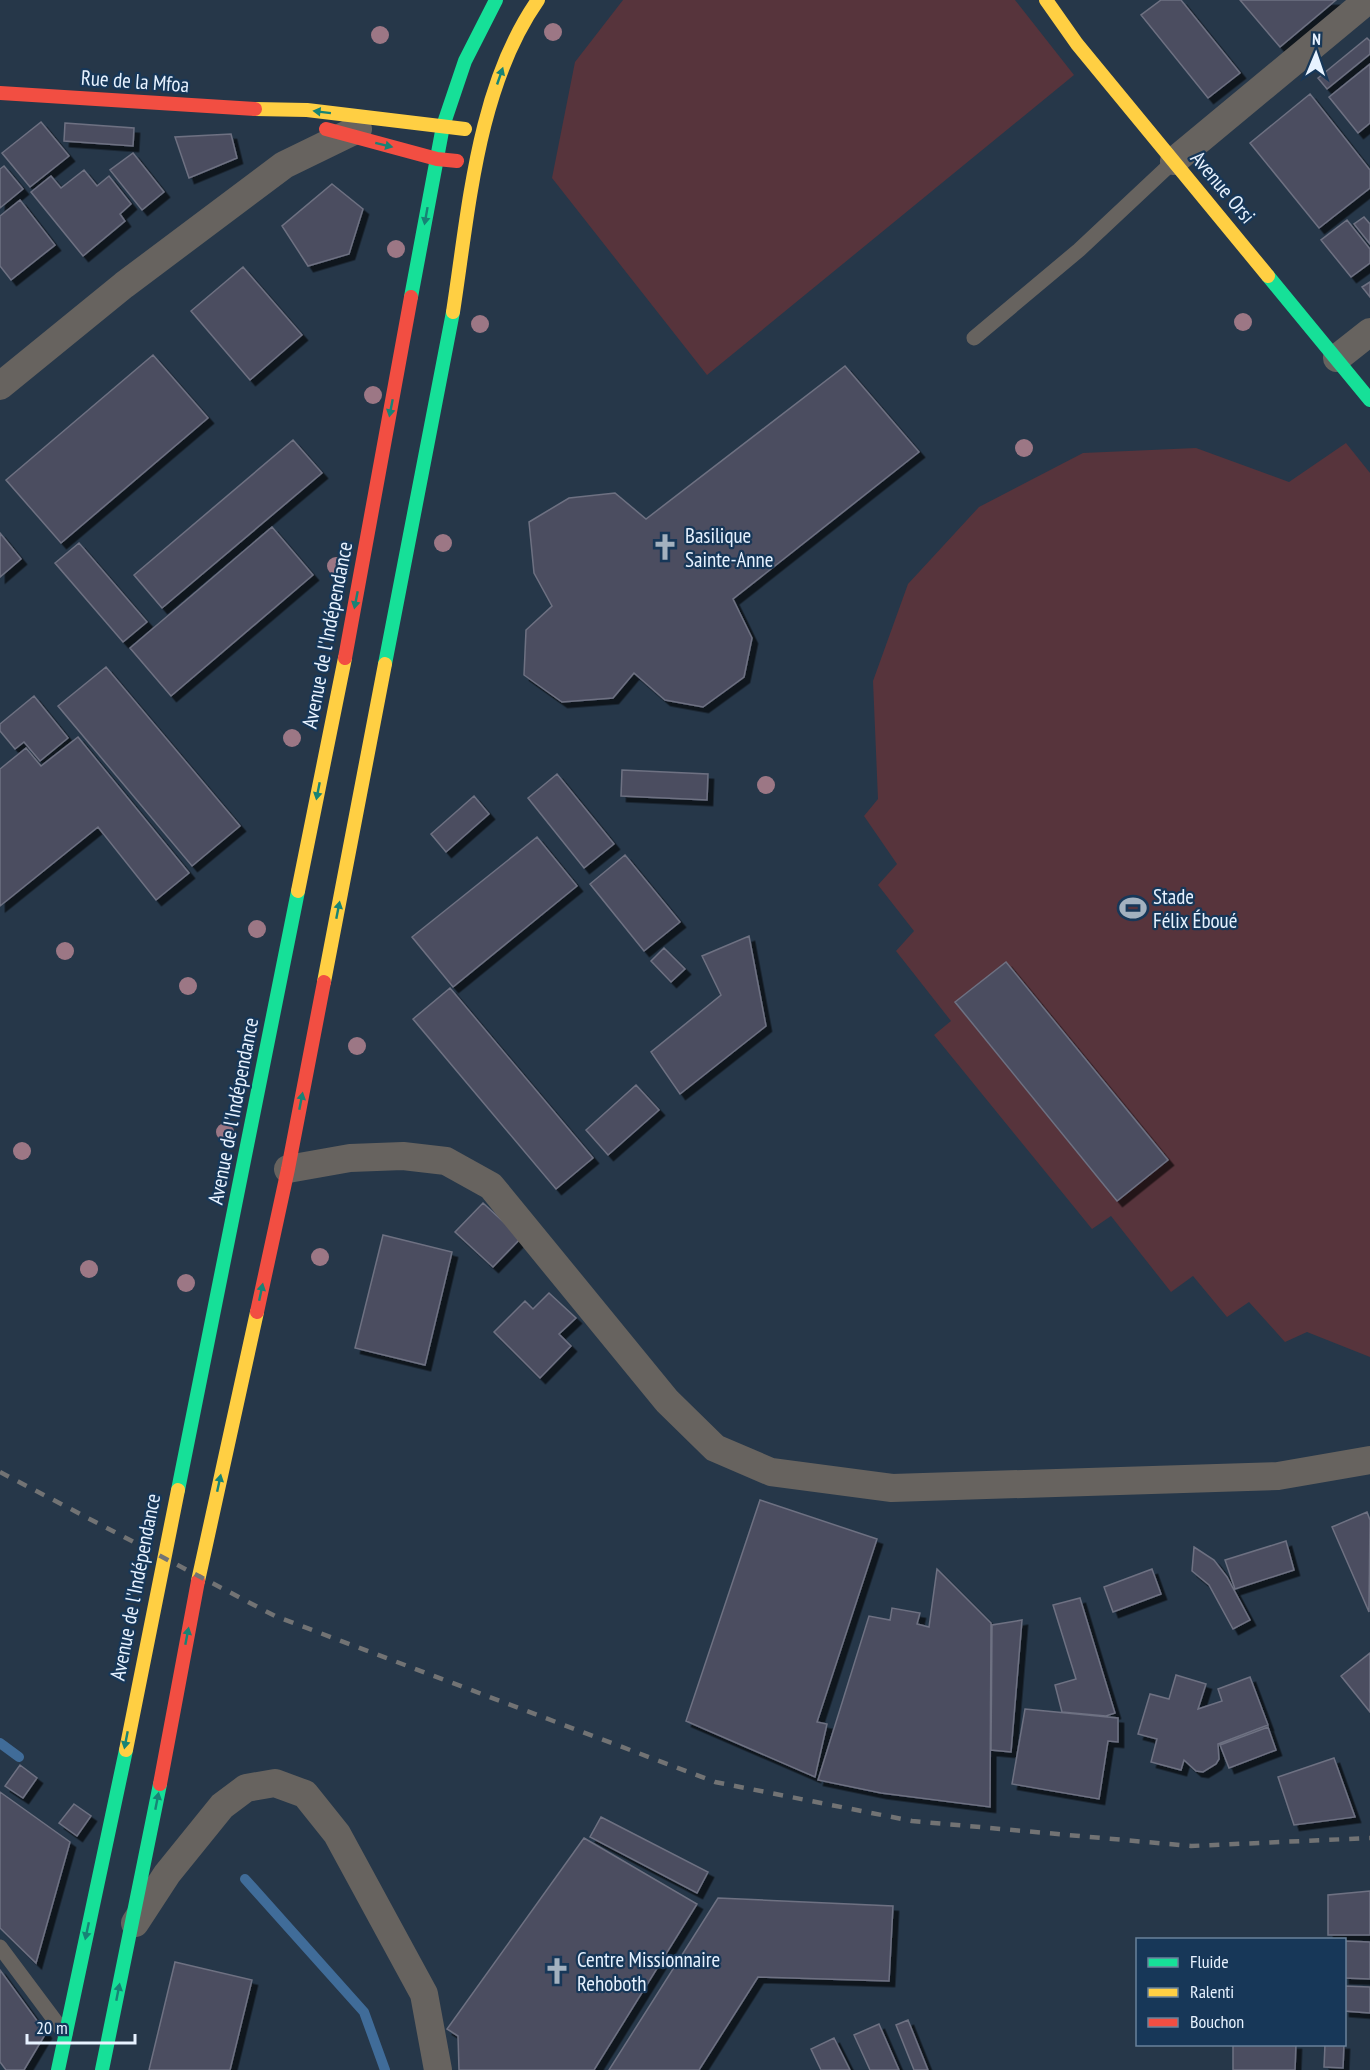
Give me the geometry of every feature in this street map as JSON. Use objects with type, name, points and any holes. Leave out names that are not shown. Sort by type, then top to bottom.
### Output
[{"type":"main road","points":[[437,159],[443,126],[465,61],[496,0]]},
{"type":"main road","points":[[102,2070],[157,1802],[207,1540],[288,1169],[452,323],[482,131],[504,66],[529,13],[538,0]]},
{"type":"main road","name":"Avenue Orsi","points":[[1046,0],[1077,44],[1370,400]]},
{"type":"main road","name":"Rue de la Mfoa","points":[[0,93],[268,110],[307,110],[482,131]]},
{"type":"main road","name":"Rue de la Mfoa","points":[[268,110],[346,136],[437,159],[476,164]]},
{"type":"main road","name":"Avenue de l'Indépendance","points":[[58,2070],[104,1857],[137,1683],[338,695],[437,159]]},
{"type":"street","points":[[1174,162],[1368,0]]},
{"type":"street","points":[[0,386],[124,285],[284,165],[376,119]]},
{"type":"street","points":[[1337,358],[1370,332]]},
{"type":"street","points":[[288,1169],[350,1158],[402,1156],[446,1161],[490,1186],[666,1401],[715,1448],[771,1472],[891,1488],[1278,1476],[1370,1460]]},
{"type":"street","points":[[130,1930],[167,1874],[222,1806],[246,1788],[275,1783],[305,1794],[337,1834],[424,1994],[438,2070]]},
{"type":"lane","points":[[974,338],[1078,250],[1174,162]]},
{"type":"lane","points":[[0,1947],[65,2034]]},
{"type":"shaded area","points":[[623,0],[1015,0],[1074,75],[707,375],[552,178],[575,62]]},
{"type":"shaded area","name":"Stade Félix Éboué","points":[[1346,443],[1370,473],[1370,1357],[1307,1332],[1285,1342],[1249,1302],[1227,1317],[1193,1276],[1171,1292],[1111,1216],[1092,1229],[934,1035],[951,1021],[896,951],[914,931],[878,885],[897,864],[864,816],[878,799],[873,681],[908,584],[979,507],[1083,453],[1196,448],[1289,482]]},
{"type":"building","points":[[1161,0],[1181,0],[1240,73],[1208,98],[1141,15]]},
{"type":"building","points":[[1240,0],[1336,0],[1280,47]]},
{"type":"building","points":[[1367,38],[1370,41],[1370,54],[1327,89],[1318,78]]},
{"type":"building","points":[[1370,64],[1370,123],[1358,133],[1329,97]]},
{"type":"building","points":[[1310,94],[1370,170],[1370,188],[1319,228],[1250,143]]},
{"type":"building","points":[[41,122],[69,156],[30,187],[2,153]]},
{"type":"building","points":[[65,123],[134,128],[133,146],[64,141]]},
{"type":"building","points":[[231,134],[237,158],[189,178],[175,137]]},
{"type":"building","points":[[133,153],[164,192],[142,210],[110,170]]},
{"type":"building","points":[[4,166],[23,189],[0,208],[0,169]]},
{"type":"building","points":[[84,170],[97,186],[109,176],[131,204],[120,214],[125,221],[83,256],[31,192],[51,176],[61,188]]},
{"type":"building","points":[[332,184],[363,209],[349,254],[308,266],[282,226]]},
{"type":"building","points":[[20,200],[55,245],[11,280],[0,266],[0,216]]},
{"type":"building","points":[[1364,217],[1370,224],[1370,244],[1354,224]]},
{"type":"building","points":[[1347,220],[1370,249],[1370,263],[1351,277],[1321,240]]},
{"type":"building","points":[[243,267],[302,335],[250,380],[191,311]]},
{"type":"building","points":[[1370,282],[1370,297],[1362,287]]},
{"type":"building","points":[[153,355],[208,418],[61,543],[6,480]]},
{"type":"building","name":"Basilique Sainte-Anne","points":[[845,366],[919,452],[733,599],[752,638],[744,677],[703,707],[665,700],[634,673],[613,698],[562,702],[524,675],[526,630],[552,606],[534,573],[529,522],[569,498],[615,493],[646,519]]},
{"type":"building","points":[[293,440],[322,473],[162,608],[134,575]]},
{"type":"building","points":[[272,527],[313,575],[171,696],[130,648]]},
{"type":"building","points":[[0,533],[21,559],[0,577]]},
{"type":"building","points":[[79,543],[147,622],[123,642],[55,563]]},
{"type":"building","points":[[106,667],[240,826],[192,866],[58,706]]},
{"type":"building","points":[[34,696],[68,738],[40,761],[24,742],[15,749],[0,731],[0,724]]},
{"type":"building","points":[[78,737],[189,873],[156,900],[98,827],[0,906],[0,769],[26,748],[41,766]]},
{"type":"building","points":[[622,770],[708,774],[707,800],[621,796]]},
{"type":"building","points":[[557,774],[614,844],[584,868],[528,798]]},
{"type":"building","points":[[474,796],[489,814],[446,852],[431,834]]},
{"type":"building","points":[[537,837],[577,886],[453,987],[412,937]]},
{"type":"building","points":[[625,855],[680,922],[644,951],[590,884]]},
{"type":"building","points":[[749,936],[766,1026],[680,1094],[651,1052],[721,995],[702,956]]},
{"type":"building","points":[[664,948],[685,969],[671,982],[651,961]]},
{"type":"building","points":[[1006,962],[1168,1160],[1117,1201],[955,1002]]},
{"type":"building","points":[[450,988],[593,1158],[556,1189],[413,1019]]},
{"type":"building","points":[[636,1085],[659,1110],[608,1155],[586,1130]]},
{"type":"building","points":[[483,1203],[521,1238],[493,1267],[455,1232]]},
{"type":"building","points":[[383,1235],[452,1252],[425,1365],[355,1348]]},
{"type":"building","points":[[549,1293],[576,1318],[559,1334],[571,1346],[540,1378],[494,1332],[525,1301],[533,1309]]},
{"type":"building","points":[[760,1500],[877,1539],[817,1722],[827,1724],[815,1777],[686,1721]]},
{"type":"building","points":[[1367,1512],[1370,1520],[1369,1612],[1332,1527]]},
{"type":"building","points":[[1286,1541],[1294,1570],[1235,1589],[1225,1560]]},
{"type":"building","points":[[1194,1547],[1214,1560],[1227,1577],[1250,1620],[1233,1629],[1209,1585],[1192,1571]]},
{"type":"building","points":[[937,1569],[991,1623],[990,1807],[881,1793],[818,1780],[869,1616],[890,1620],[892,1608],[920,1613],[917,1624],[929,1627]]},
{"type":"building","points":[[1152,1569],[1161,1594],[1113,1612],[1104,1587]]},
{"type":"building","points":[[1080,1598],[1115,1713],[1106,1716],[1062,1712],[1055,1685],[1076,1679],[1053,1605]]},
{"type":"building","points":[[1022,1620],[1011,1752],[991,1750],[992,1625]]},
{"type":"building","points":[[1370,1653],[1370,1712],[1341,1676]]},
{"type":"building","points":[[1176,1675],[1206,1684],[1198,1709],[1222,1701],[1218,1689],[1250,1677],[1268,1725],[1218,1744],[1219,1759],[1216,1764],[1203,1772],[1196,1771],[1184,1760],[1181,1770],[1151,1762],[1157,1739],[1138,1734],[1150,1694],[1169,1699]]},
{"type":"building","points":[[1025,1709],[1118,1718],[1118,1742],[1108,1741],[1099,1799],[1012,1784]]},
{"type":"building","points":[[1268,1727],[1276,1750],[1229,1768],[1220,1745]]},
{"type":"building","points":[[1334,1758],[1355,1817],[1294,1825],[1278,1777]]},
{"type":"building","points":[[20,1765],[37,1778],[23,1798],[5,1786]]},
{"type":"building","points":[[0,1792],[70,1842],[36,1963],[0,1928]]},
{"type":"building","points":[[74,1804],[91,1816],[77,1836],[59,1823]]},
{"type":"building","points":[[601,1817],[708,1872],[697,1893],[590,1837]]},
{"type":"building","points":[[584,1838],[697,1904],[594,2070],[459,2070],[458,2036],[447,2029]]},
{"type":"building","points":[[1370,1891],[1370,1935],[1328,1935],[1328,1895]]},
{"type":"building","points":[[718,1898],[893,1906],[889,1981],[758,1977],[699,2070],[609,2070]]},
{"type":"building","points":[[1346,1941],[1370,1942],[1370,1979],[1346,1978]]},
{"type":"building","points":[[175,1962],[252,1980],[230,2070],[149,2070]]},
{"type":"building","points":[[0,1970],[46,2033],[24,2070],[6,2070],[0,2062]]},
{"type":"building","points":[[1346,1986],[1370,1987],[1370,2013],[1346,2011]]},
{"type":"building","points":[[908,2020],[928,2070],[914,2070],[896,2025]]},
{"type":"building","points":[[879,2024],[899,2070],[870,2070],[854,2035]]},
{"type":"building","points":[[834,2038],[850,2070],[821,2070],[811,2049]]},
{"type":"building","points":[[1233,2046],[1296,2046],[1295,2070],[1233,2070]]},
{"type":"building","points":[[1325,2046],[1344,2046],[1343,2068],[1324,2067]]},
{"type":"waterway","points":[[0,1743],[19,1757]]},
{"type":"waterway","points":[[245,1879],[364,2012],[385,2070]]},
{"type":"railway","points":[[0,1472],[275,1616],[715,1782],[912,1821],[1191,1846],[1370,1838]]},
{"type":"traffic: fast","points":[[411,297],[443,126],[465,61],[496,0]]},
{"type":"traffic: fast","points":[[1268,276],[1370,400]]},
{"type":"traffic: fast","points":[[385,664],[453,312]]},
{"type":"traffic: fast","points":[[178,1490],[298,891]]},
{"type":"traffic: fast","points":[[58,2070],[126,1750]]},
{"type":"traffic: fast","points":[[102,2070],[160,1784]]},
{"type":"traffic: slow","points":[[453,312],[471,191],[489,110],[501,71],[517,34],[538,0]]},
{"type":"traffic: slow","points":[[1046,0],[1077,44],[1268,276]]},
{"type":"traffic: slow","points":[[255,109],[307,110],[465,129]]},
{"type":"traffic: slow","points":[[298,891],[345,658]]},
{"type":"traffic: slow","points":[[324,982],[385,664]]},
{"type":"traffic: slow","points":[[198,1581],[257,1312]]},
{"type":"traffic: slow","points":[[126,1750],[178,1490]]},
{"type":"traffic: jam","points":[[0,93],[255,109]]},
{"type":"traffic: jam","points":[[326,129],[437,159],[457,161]]},
{"type":"traffic: jam","points":[[345,658],[411,297]]},
{"type":"traffic: jam","points":[[257,1312],[288,1169],[324,982]]},
{"type":"traffic: jam","points":[[160,1784],[198,1581]]},
{"type":"place","name":"Basilique Sainte-Anne","points":[[665,547]]},
{"type":"place","name":"Stade Félix Éboué","points":[[1133,908]]},
{"type":"place","name":"Centre Missionnaire Rehoboth","points":[[557,1971]]}]
